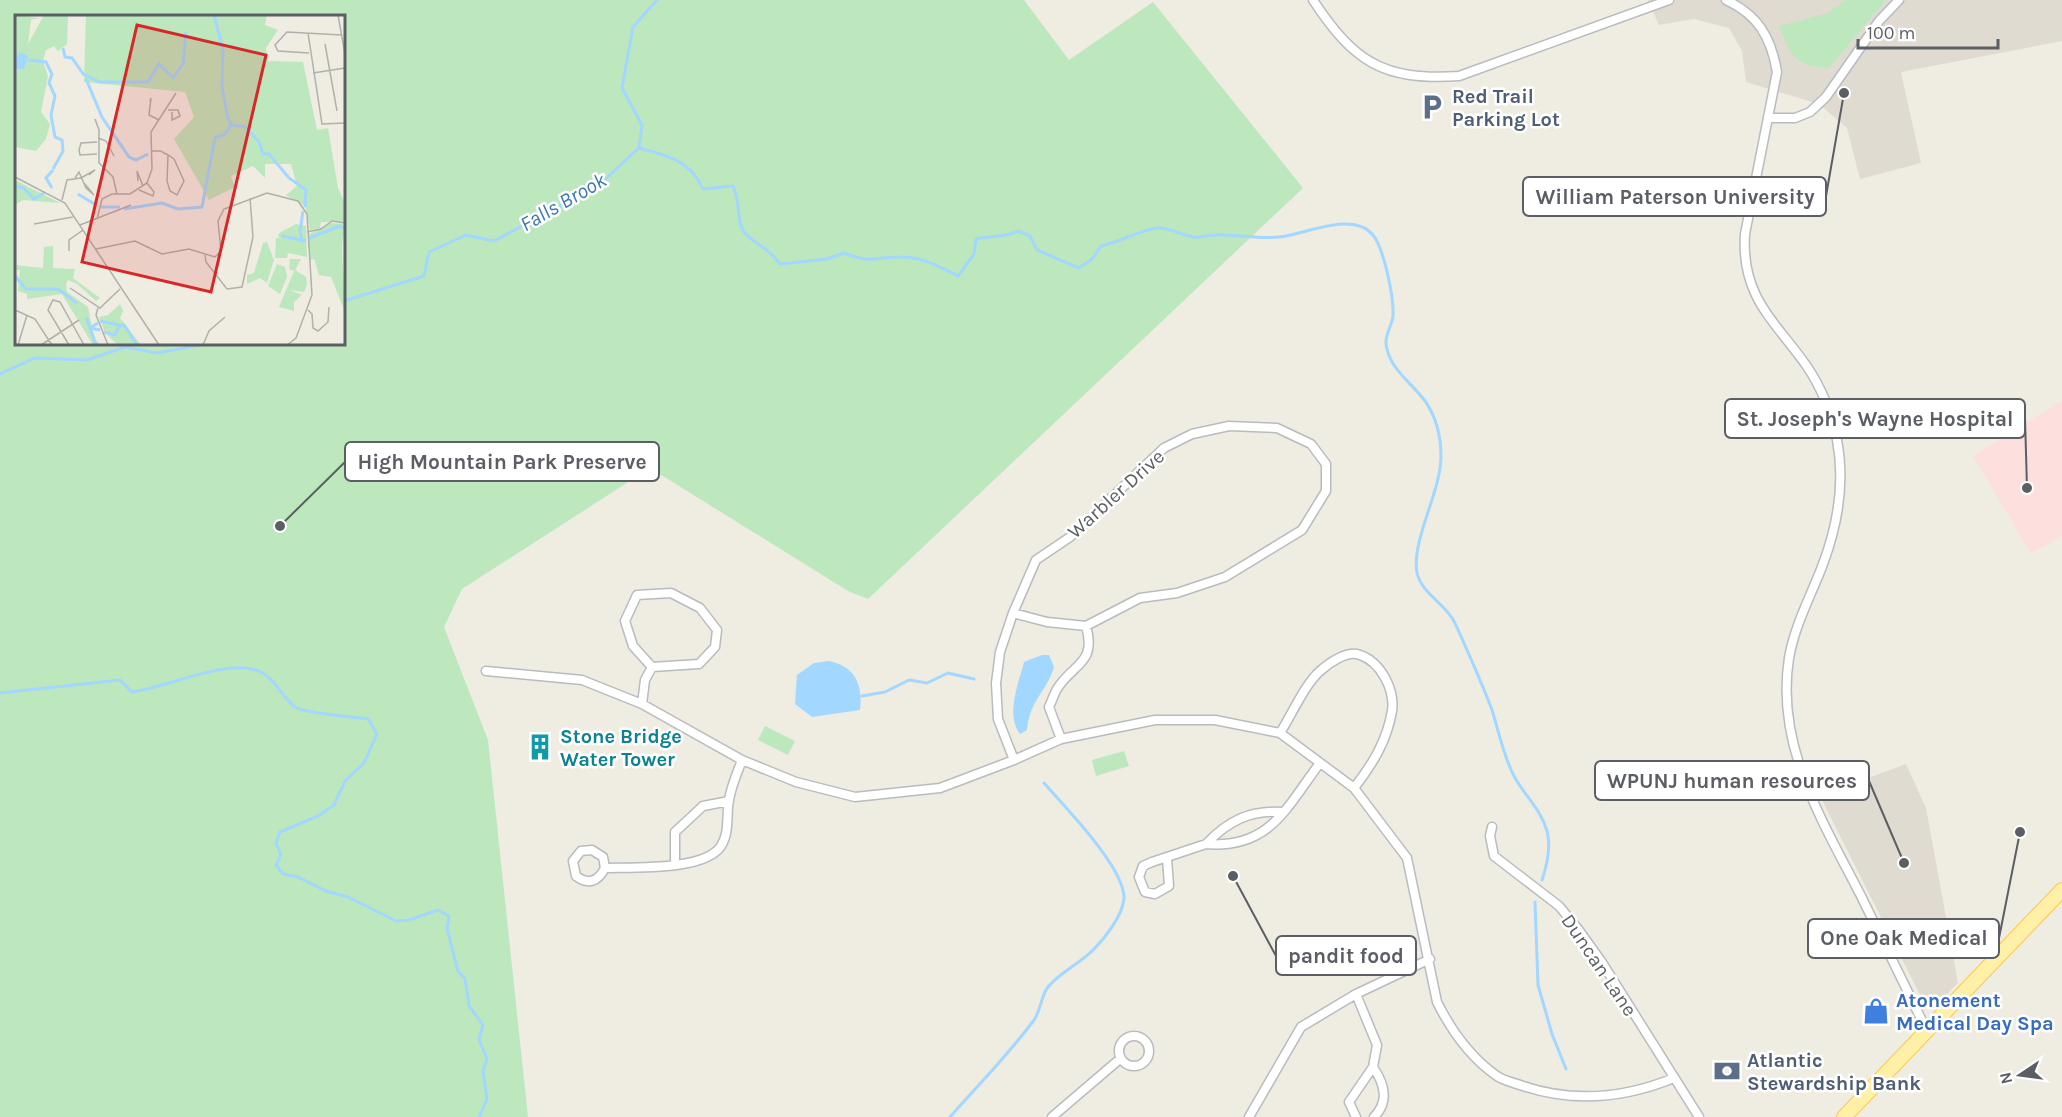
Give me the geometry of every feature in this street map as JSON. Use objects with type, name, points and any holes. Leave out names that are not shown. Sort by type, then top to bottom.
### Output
[{"type":"main road","points":[[1844,1117],[2062,890]]},
{"type":"street","points":[[1313,0],[1334,31],[1355,52],[1376,65],[1402,75],[1428,78],[1459,76],[1669,0]]},
{"type":"street","points":[[1726,0],[1745,9],[1764,30],[1773,49],[1777,72],[1770,118],[1745,234],[1744,251],[1748,280],[1763,310],[1807,366],[1819,387],[1837,438],[1841,476],[1832,540],[1798,621],[1789,658],[1787,681],[1789,727],[1794,750],[1810,796],[1927,1031]]},
{"type":"street","points":[[1770,118],[1796,118],[1810,112],[1826,97],[1879,21],[1899,0]]},
{"type":"street","name":"Warbler Drive","points":[[1014,760],[998,719],[996,683],[1000,652],[1013,613],[1036,560],[1070,537],[1164,448],[1192,434],[1228,426],[1277,428],[1311,444],[1326,464],[1326,491],[1302,530],[1225,577],[1177,593],[1140,598],[1086,626]]},
{"type":"street","points":[[671,593],[700,608],[717,630],[715,647],[699,664],[652,667],[633,646],[625,621],[637,595],[671,593]]},
{"type":"street","points":[[1013,613],[1047,622],[1086,626],[1091,643],[1083,663],[1058,688],[1049,707],[1060,739]]},
{"type":"street","points":[[1280,733],[1318,672],[1339,657],[1359,654],[1376,664],[1388,683],[1392,709],[1377,758],[1354,788]]},
{"type":"street","points":[[642,704],[645,680],[652,667]]},
{"type":"street","points":[[486,671],[582,680],[642,704],[742,760],[796,782],[855,796],[940,788],[1014,760],[1060,739],[1155,720],[1215,720],[1280,733],[1354,788],[1407,858],[1430,959],[1437,1002],[1446,1020],[1467,1048],[1498,1077],[1547,1094],[1596,1097],[1642,1091],[1674,1078]]},
{"type":"street","points":[[605,868],[699,861],[721,847],[728,826],[729,801],[742,760]]},
{"type":"street","points":[[1206,844],[1223,845],[1248,841],[1262,835],[1284,812],[1320,763]]},
{"type":"street","points":[[675,864],[675,832],[703,806],[729,801]]},
{"type":"street","points":[[1167,858],[1169,886],[1155,894],[1145,892],[1140,884],[1139,871],[1143,866],[1206,844],[1237,819],[1261,812],[1284,812]]},
{"type":"street","name":"Duncan Lane","points":[[1492,827],[1494,856],[1559,906],[1578,929],[1601,961],[1699,1117]]},
{"type":"street","points":[[1249,1117],[1301,1027],[1356,994],[1430,959]]},
{"type":"street","points":[[1356,994],[1377,1045],[1373,1067],[1349,1102],[1356,1117]]},
{"type":"street","points":[[1052,1117],[1094,1078],[1121,1058]]},
{"type":"street","points":[[1373,1067],[1384,1082],[1383,1102],[1374,1117]]},
{"type":"shaded area","points":[[1648,0],[2062,0],[2062,41],[1901,72],[1921,163],[1860,179],[1847,128],[1819,104],[1746,82],[1742,51],[1729,28],[1694,19],[1659,25]]},
{"type":"shaded area","points":[[2062,401],[2062,535],[2031,554],[1973,456]]},
{"type":"shaded area","points":[[1906,764],[1926,808],[1958,983],[1939,1002],[1930,1004],[1921,997],[1820,796]]},
{"type":"green space","points":[[0,0],[1024,0],[1069,60],[1153,2],[1303,188],[868,599],[848,591],[650,468],[462,589],[444,627],[488,740],[528,1117],[0,1117]]},
{"type":"green space","points":[[1845,0],[1886,0],[1829,68],[1808,65],[1795,58],[1779,26],[1828,13]]},
{"type":"green space","points":[[765,726],[795,741],[788,755],[758,740]]},
{"type":"green space","points":[[1124,751],[1129,766],[1096,776],[1092,760]]},
{"type":"water","points":[[1042,655],[1049,655],[1054,667],[1031,711],[1027,730],[1020,734],[1013,708],[1019,679],[1024,662]]},
{"type":"water","points":[[829,661],[846,668],[856,678],[861,701],[860,710],[812,717],[795,704],[797,675],[814,663]]},
{"type":"waterway","name":"Falls Brook","points":[[345,301],[424,276],[429,252],[466,235],[494,241],[599,185],[639,148],[642,125],[622,88],[633,27],[657,0]]},
{"type":"waterway","points":[[639,148],[659,153],[685,166],[698,179],[703,189],[733,186],[744,232],[771,253],[780,264],[827,259],[844,253],[867,259],[908,257],[930,263],[958,276],[974,254],[976,239],[1008,235],[1018,231],[1030,236],[1037,250],[1079,268],[1092,259],[1101,246],[1157,228],[1197,237],[1212,235],[1279,237],[1328,226],[1353,224],[1373,235],[1384,262],[1393,308],[1386,341],[1388,353],[1396,368],[1429,407],[1440,442],[1440,470],[1418,546],[1417,573],[1424,587],[1455,623],[1492,710],[1510,768],[1544,823],[1548,837],[1548,849],[1542,880]]},
{"type":"waterway","name":"Falls Brook","points":[[0,374],[35,358],[87,360],[125,347],[157,353],[200,345]]},
{"type":"waterway","points":[[0,693],[120,680],[132,692],[213,671],[245,668],[265,674],[295,707],[318,713],[368,719],[377,734],[364,763],[345,781],[334,805],[318,816],[280,832],[276,843],[281,855],[276,865],[283,874],[298,877],[326,891],[348,897],[396,921],[409,920],[438,910],[449,916],[447,929],[458,971],[465,979],[469,1006],[483,1025],[479,1039],[487,1059],[483,1071],[487,1099],[479,1117]]},
{"type":"waterway","points":[[862,696],[885,692],[909,680],[927,683],[948,673],[974,679]]},
{"type":"waterway","points":[[950,1117],[1034,1020],[1048,987],[1099,944],[1113,926],[1123,906],[1122,886],[1105,855],[1044,783]]},
{"type":"waterway","points":[[1535,902],[1538,985],[1552,1034],[1566,1069]]},
{"type":"place","name":"William Paterson University","points":[[1844,93]]},
{"type":"place","name":"Red Trail Parking Lot","points":[[1432,107]]},
{"type":"place","name":"St. Joseph's Wayne Hospital","points":[[2027,488]]},
{"type":"place","name":"High Mountain Park Preserve","points":[[280,526]]},
{"type":"place","name":"Stone Bridge Water Tower","points":[[540,747]]},
{"type":"place","name":"One Oak Medical","points":[[2020,832]]},
{"type":"place","name":"WPUNJ human resources","points":[[1904,863]]},
{"type":"place","name":"pandit food","points":[[1233,876]]},
{"type":"place","name":"Atonement Medical Day Spa","points":[[1876,1011]]},
{"type":"place","name":"Atlantic Stewardship Bank","points":[[1727,1071]]}]
